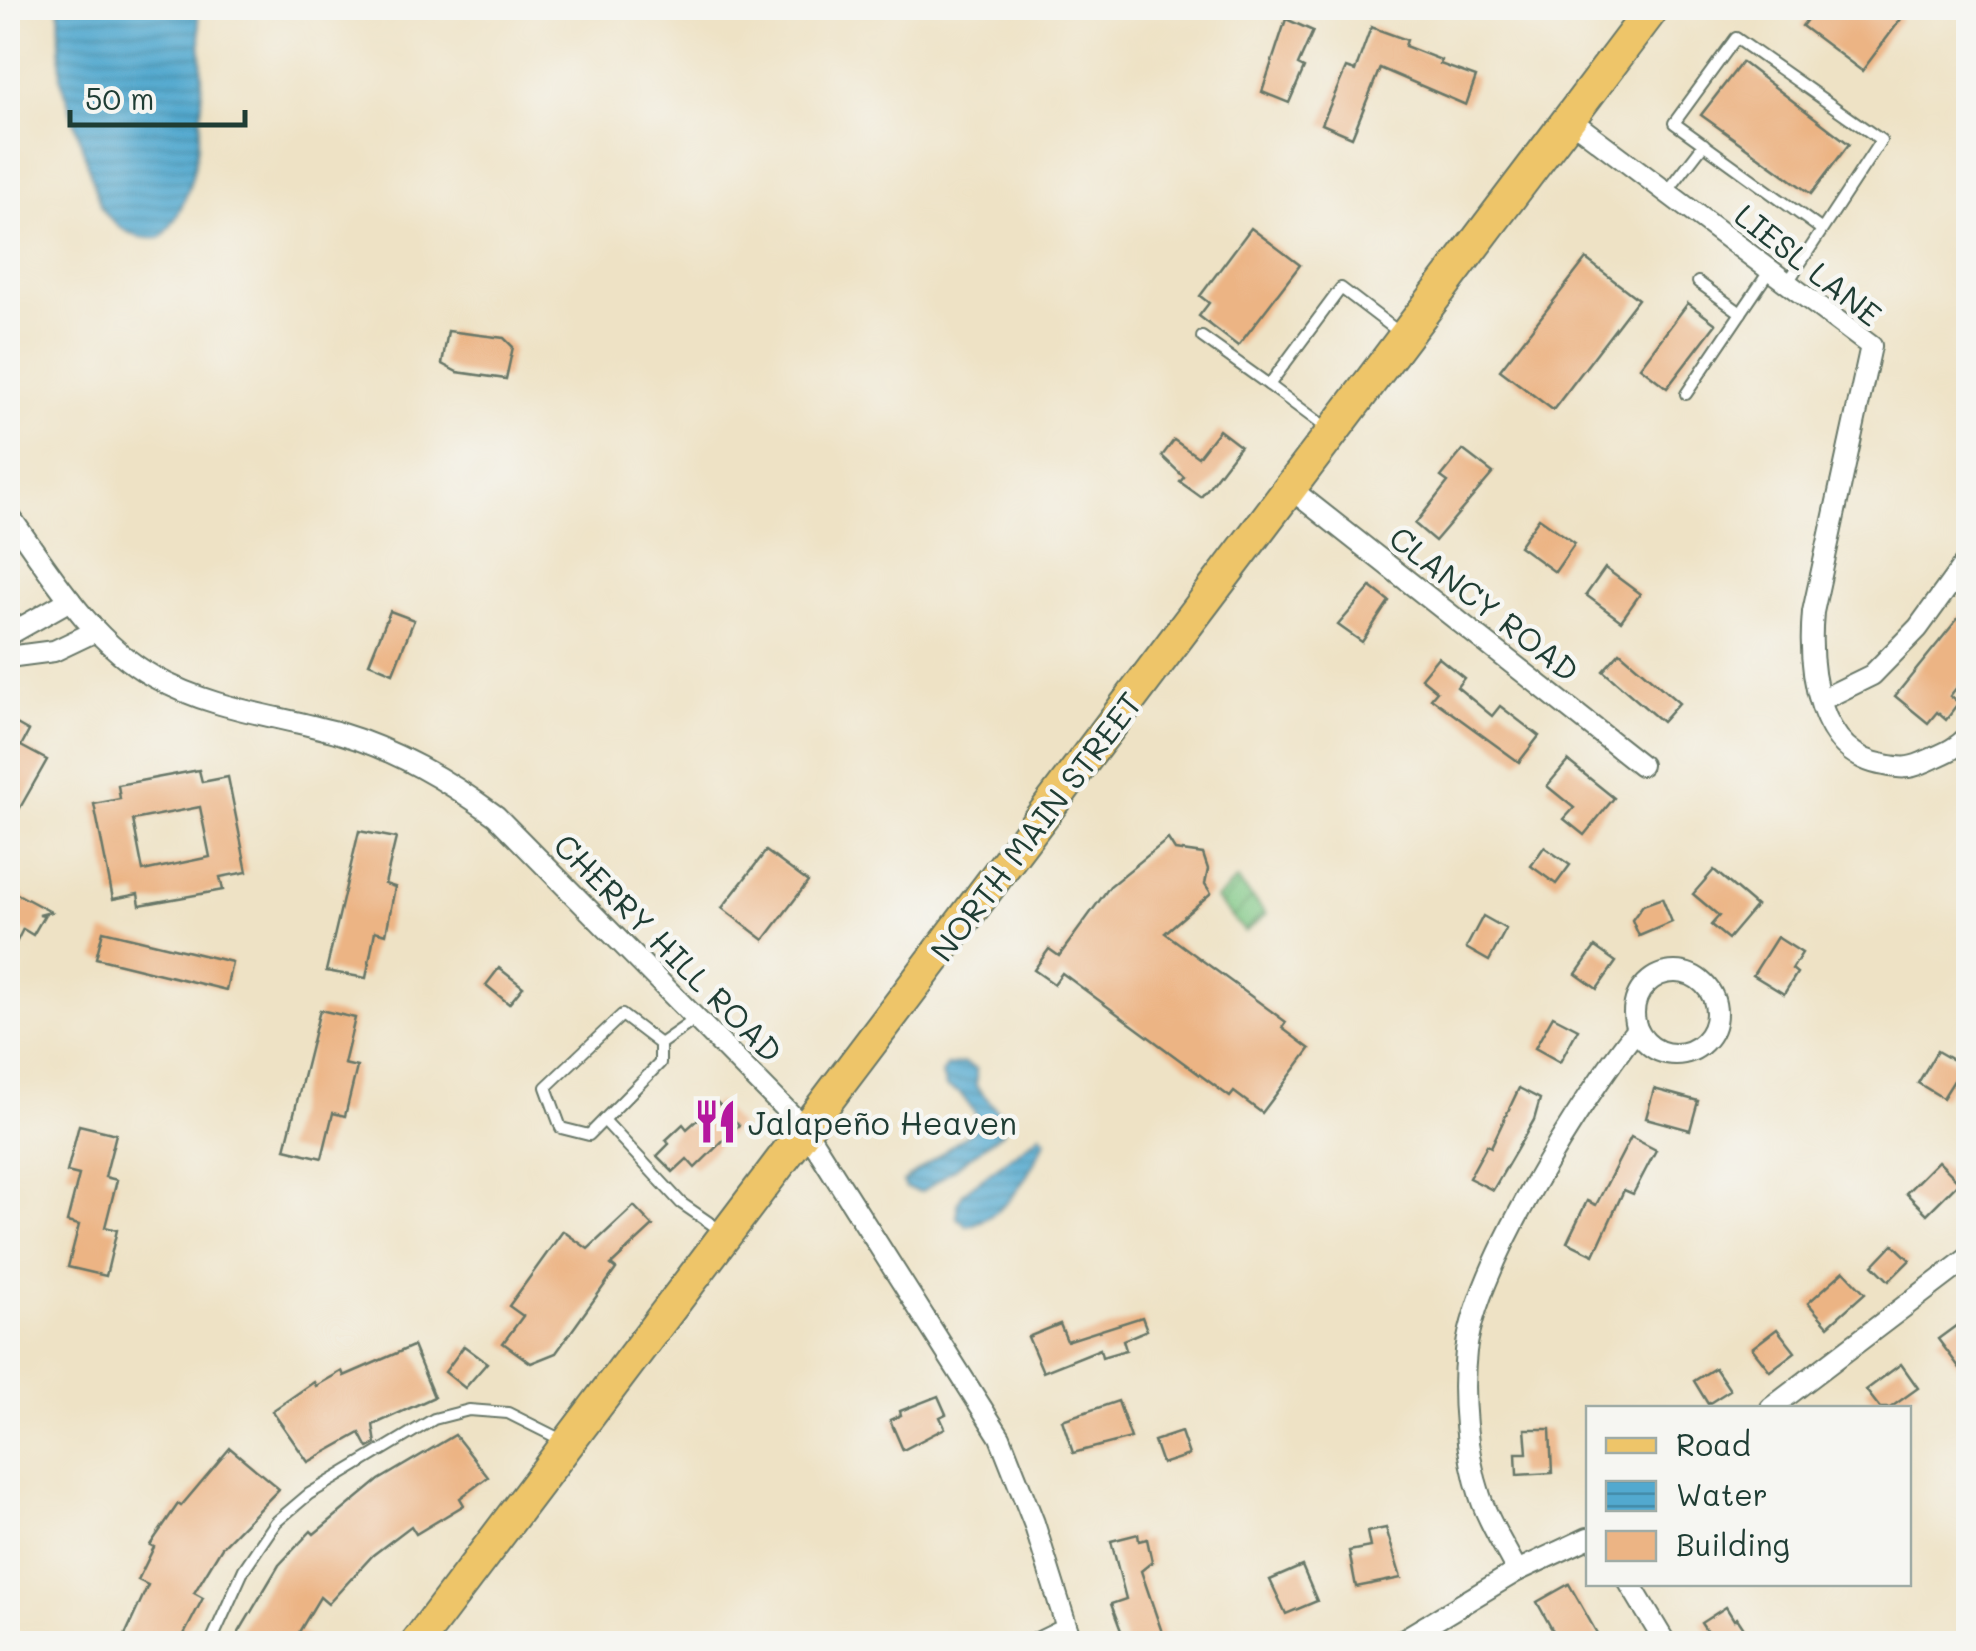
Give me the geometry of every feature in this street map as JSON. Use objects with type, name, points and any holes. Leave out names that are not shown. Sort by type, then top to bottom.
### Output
[{"type":"main road","name":"NORTH MAIN STREET","points":[[416,1644],[1653,8]]},
{"type":"street","name":"LIESL LANE","points":[[1568,118],[1872,346],[1813,612],[1809,656],[1836,738],[1864,762],[1908,769],[1960,746],[1968,736]]},
{"type":"street","name":"CLANCY ROAD","points":[[1290,488],[1641,765]]},
{"type":"street","name":"CHERRY HILL ROAD","points":[[8,514],[96,630],[153,676],[206,699],[335,732],[399,754],[449,782],[496,816],[805,1129],[1000,1438],[1069,1634]]},
{"type":"street","points":[[1821,700],[1872,675],[1918,628],[1968,559]]},
{"type":"street","points":[[8,635],[70,600]]},
{"type":"street","points":[[8,657],[54,651],[96,630]]},
{"type":"street","points":[[1517,1571],[1480,1496],[1466,1407],[1466,1352],[1478,1303],[1538,1182],[1613,1058],[1636,1028],[1637,998],[1659,975],[1691,976],[1713,998],[1713,1030],[1690,1052],[1659,1051],[1636,1028]]},
{"type":"street","points":[[1774,1406],[1968,1258]]},
{"type":"street","points":[[1396,1644],[1517,1571],[1586,1539]]},
{"type":"street","points":[[1631,1586],[1666,1644]]},
{"type":"lane","points":[[1788,283],[1881,140],[1736,38],[1674,122],[1822,230]]},
{"type":"lane","points":[[1667,192],[1704,144]]},
{"type":"lane","points":[[1686,394],[1770,270]]},
{"type":"lane","points":[[1698,282],[1740,313]]},
{"type":"lane","points":[[1268,385],[1340,288],[1405,336]]},
{"type":"lane","points":[[1202,337],[1332,432]]},
{"type":"lane","points":[[622,1015],[660,1044],[660,1063],[589,1135],[561,1128],[546,1087],[622,1015]]},
{"type":"lane","points":[[660,1044],[698,1017]]},
{"type":"lane","points":[[604,1120],[681,1203],[725,1233]]},
{"type":"lane","points":[[210,1644],[244,1569],[276,1522],[309,1494],[434,1419],[469,1410],[508,1413],[565,1442]]},
{"type":"lane","points":[[1024,1644],[1069,1634]]},
{"type":"green space","points":[[1237,880],[1266,914],[1245,932],[1216,899]]},
{"type":"water","points":[[59,8],[197,8],[202,95],[196,159],[177,215],[162,237],[144,238],[127,232],[101,207],[61,79]]},
{"type":"water","points":[[964,1063],[976,1069],[976,1086],[1003,1117],[1004,1131],[921,1192],[906,1188],[903,1182],[973,1130],[976,1114],[960,1093],[946,1087],[942,1075],[946,1066]]},
{"type":"water","points":[[1041,1134],[1046,1140],[1006,1203],[995,1213],[967,1226],[957,1218],[957,1204],[964,1192]]},
{"type":"building","points":[[1816,8],[1886,8],[1901,19],[1862,71],[1802,26]]},
{"type":"building","points":[[1286,19],[1313,31],[1298,65],[1304,68],[1289,103],[1262,92]]},
{"type":"building","points":[[1371,27],[1407,40],[1405,46],[1441,60],[1440,64],[1476,77],[1466,105],[1380,68],[1352,137],[1322,124],[1346,68],[1355,71]]},
{"type":"building","points":[[1742,62],[1849,144],[1811,194],[1701,115]]},
{"type":"building","points":[[1251,228],[1300,265],[1238,346],[1199,316],[1209,303],[1200,296]]},
{"type":"building","points":[[1586,259],[1638,299],[1553,410],[1500,370]]},
{"type":"building","points":[[1688,303],[1716,324],[1667,388],[1640,367]]},
{"type":"building","points":[[448,331],[504,338],[513,347],[506,379],[457,372],[442,364]]},
{"type":"building","points":[[1219,430],[1240,446],[1201,497],[1180,482],[1184,477],[1162,456],[1174,440],[1198,457]]},
{"type":"building","points":[[1463,450],[1493,473],[1435,541],[1415,524],[1448,482],[1441,477]]},
{"type":"building","points":[[1539,518],[1575,543],[1555,572],[1519,546]]},
{"type":"building","points":[[1605,568],[1640,594],[1621,621],[1586,595]]},
{"type":"building","points":[[1371,587],[1389,601],[1362,642],[1338,625]]},
{"type":"building","points":[[1968,606],[1968,673],[1950,696],[1959,703],[1946,720],[1937,712],[1928,723],[1895,696]]},
{"type":"building","points":[[390,611],[414,620],[393,673],[369,663]]},
{"type":"building","points":[[1620,652],[1679,703],[1662,722],[1603,671]]},
{"type":"building","points":[[1438,657],[1464,678],[1457,687],[1492,716],[1500,706],[1539,736],[1519,762],[1431,698],[1437,691],[1421,678]]},
{"type":"building","points":[[8,719],[29,731],[21,746],[47,760],[8,829]]},
{"type":"building","points":[[1568,761],[1614,798],[1584,835],[1564,819],[1574,808],[1547,786]]},
{"type":"building","points":[[199,770],[202,782],[228,777],[247,872],[220,877],[223,890],[140,905],[138,894],[113,899],[94,804],[120,799],[118,785]],"holes":[[[200,807],[210,857],[143,871],[133,820]]]},
{"type":"building","points":[[359,831],[396,838],[385,884],[395,887],[386,934],[375,931],[366,978],[326,971]]},
{"type":"building","points":[[1168,839],[1175,850],[1203,854],[1208,869],[1205,884],[1211,893],[1165,933],[1286,1022],[1282,1028],[1310,1049],[1262,1113],[1234,1092],[1230,1097],[1062,973],[1054,984],[1034,970],[1049,949],[1059,956],[1110,886]]},
{"type":"building","points":[[1544,847],[1570,865],[1556,884],[1531,866]]},
{"type":"building","points":[[766,851],[808,882],[764,940],[722,908]]},
{"type":"building","points":[[1714,870],[1756,906],[1728,939],[1711,925],[1719,916],[1693,894]]},
{"type":"building","points":[[8,889],[51,912],[39,915],[44,916],[33,935],[23,929],[8,959]]},
{"type":"building","points":[[1662,898],[1672,922],[1639,936],[1632,920],[1643,905]]},
{"type":"building","points":[[1483,916],[1506,929],[1489,961],[1466,948]]},
{"type":"building","points":[[103,931],[232,962],[226,990],[96,958]]},
{"type":"building","points":[[1777,937],[1802,953],[1792,969],[1797,973],[1784,994],[1753,975]]},
{"type":"building","points":[[1595,947],[1616,962],[1597,989],[1576,974]]},
{"type":"building","points":[[499,968],[523,987],[509,1004],[486,985]]},
{"type":"building","points":[[320,1010],[355,1018],[344,1064],[357,1067],[345,1116],[333,1113],[322,1158],[285,1149]]},
{"type":"building","points":[[1553,1016],[1578,1029],[1560,1062],[1535,1048]]},
{"type":"building","points":[[1937,1051],[1963,1066],[1943,1098],[1918,1083]]},
{"type":"building","points":[[1519,1088],[1540,1099],[1534,1120],[1493,1190],[1469,1178],[1487,1145],[1491,1147]]},
{"type":"building","points":[[1654,1089],[1698,1101],[1690,1130],[1646,1118]]},
{"type":"building","points":[[717,1102],[739,1125],[695,1168],[687,1159],[673,1172],[657,1156],[669,1144],[666,1140],[683,1124],[687,1129]]},
{"type":"building","points":[[79,1125],[116,1134],[105,1177],[117,1180],[105,1227],[117,1230],[106,1276],[68,1267],[79,1225],[67,1222],[79,1175],[67,1172]]},
{"type":"building","points":[[1631,1137],[1656,1150],[1633,1194],[1624,1190],[1594,1255],[1567,1242],[1587,1201],[1596,1205]]},
{"type":"building","points":[[1938,1161],[1959,1182],[1927,1214],[1906,1193]]},
{"type":"building","points":[[634,1206],[653,1226],[611,1265],[616,1269],[556,1353],[531,1363],[503,1343],[523,1316],[509,1306],[563,1231],[588,1249]]},
{"type":"building","points":[[1893,1244],[1910,1260],[1889,1281],[1873,1265]]},
{"type":"building","points":[[1844,1271],[1865,1293],[1828,1326],[1808,1303]]},
{"type":"building","points":[[1142,1317],[1147,1330],[1123,1340],[1126,1350],[1102,1357],[1100,1349],[1043,1372],[1028,1337],[1060,1324],[1067,1341]]},
{"type":"building","points":[[1968,1317],[1968,1379],[1938,1339]]},
{"type":"building","points":[[1777,1329],[1795,1352],[1770,1371],[1752,1348]]},
{"type":"building","points":[[413,1346],[434,1397],[373,1425],[376,1444],[368,1448],[360,1433],[308,1462],[272,1411],[314,1382],[316,1386],[342,1371],[344,1376]]},
{"type":"building","points":[[464,1346],[487,1363],[465,1388],[445,1372]]},
{"type":"building","points":[[1901,1364],[1918,1388],[1893,1406],[1878,1406],[1866,1390]]},
{"type":"building","points":[[1715,1368],[1730,1390],[1708,1404],[1694,1381]]},
{"type":"building","points":[[938,1396],[946,1414],[940,1417],[945,1428],[903,1450],[890,1420],[901,1415],[900,1411]]},
{"type":"building","points":[[1118,1401],[1131,1438],[1073,1453],[1062,1420]]},
{"type":"building","points":[[1525,1429],[1550,1429],[1552,1473],[1517,1475],[1516,1453],[1527,1453]]},
{"type":"building","points":[[1181,1432],[1189,1455],[1162,1464],[1154,1441]]},
{"type":"building","points":[[455,1435],[488,1477],[460,1498],[464,1505],[416,1534],[411,1526],[373,1555],[328,1604],[320,1597],[299,1632],[319,1644],[232,1644],[279,1565],[311,1531],[314,1534],[379,1480]]},
{"type":"building","points":[[230,1448],[279,1489],[222,1547],[194,1593],[203,1598],[179,1644],[121,1644],[148,1585],[138,1580],[154,1547],[150,1545],[178,1504],[181,1506]]},
{"type":"building","points":[[1386,1528],[1401,1578],[1356,1587],[1349,1551],[1370,1547],[1367,1532]]},
{"type":"building","points":[[1138,1534],[1139,1541],[1147,1539],[1152,1562],[1141,1571],[1166,1644],[1126,1644],[1111,1604],[1126,1599],[1111,1541]]},
{"type":"building","points":[[1302,1566],[1317,1601],[1286,1614],[1270,1580]]},
{"type":"building","points":[[1569,1584],[1603,1644],[1560,1644],[1537,1602]]},
{"type":"building","points":[[1726,1607],[1754,1644],[1715,1644],[1701,1623]]},
{"type":"place","name":"Jalapeño Heaven","points":[[715,1122]]}]
